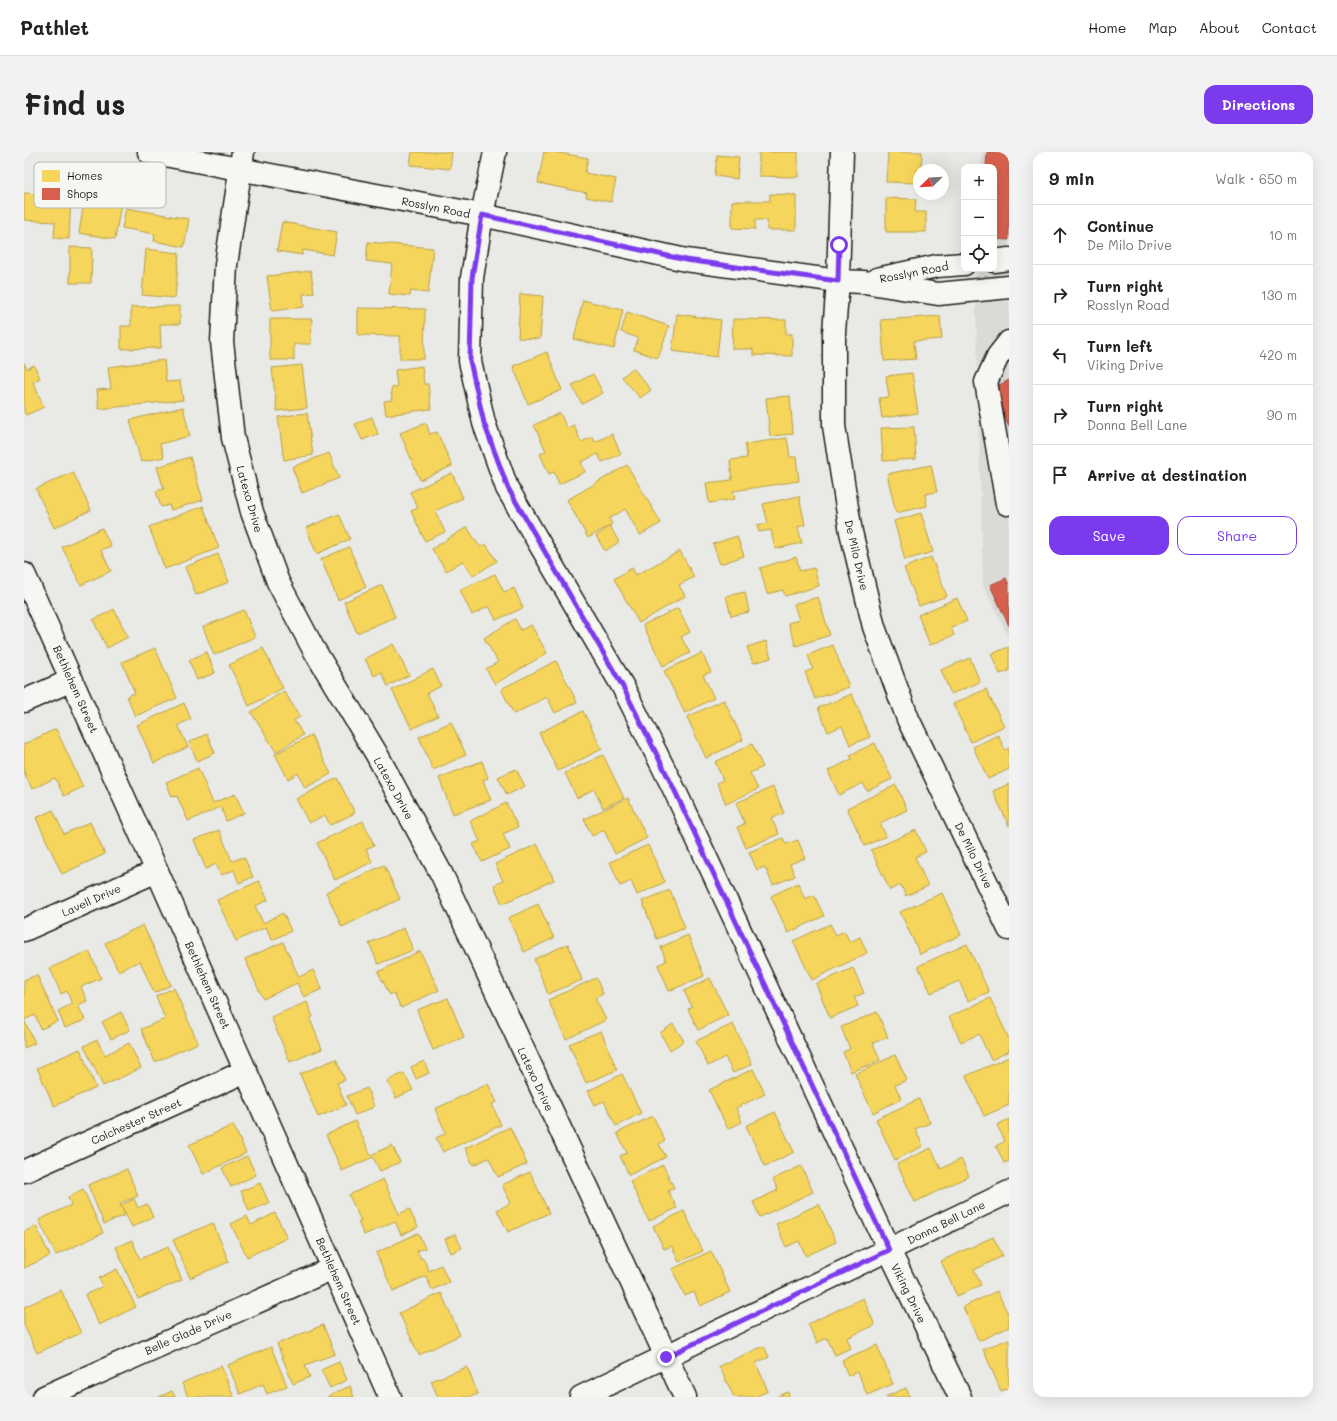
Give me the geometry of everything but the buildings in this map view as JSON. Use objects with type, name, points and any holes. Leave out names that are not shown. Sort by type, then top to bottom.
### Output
[{"type":"street","name":"Rosslyn Road","points":[[149,152],[242,161],[686,260],[838,281],[864,282],[938,294],[1009,286]]},
{"type":"street","name":"Viking Drive","points":[[495,152],[482,215],[472,278],[470,361],[484,423],[508,488],[623,687],[667,776],[889,1250],[960,1397]]},
{"type":"street","name":"De Milo Drive","points":[[842,152],[838,281],[834,332],[834,426],[851,532],[874,627],[908,719],[1009,928]]},
{"type":"street","name":"Latexo Drive","points":[[242,161],[226,265],[222,342],[233,438],[252,512],[278,582],[313,648],[376,753],[442,875],[685,1397]]},
{"type":"street","points":[[997,261],[1009,259]]},
{"type":"street","name":"Rosslyn Road","points":[[864,282],[937,266],[961,264]]},
{"type":"street","points":[[1008,504],[986,382],[998,356],[1009,342]]},
{"type":"street","name":"Bethlehem Street","points":[[24,574],[390,1397]]},
{"type":"street","points":[[24,701],[72,680]]},
{"type":"street","name":"Lavell Drive","points":[[24,930],[157,871]]},
{"type":"street","name":"Colchester Street","points":[[25,1171],[246,1071]]},
{"type":"street","name":"Donna Bell Lane","points":[[581,1397],[1009,1192]]},
{"type":"street","name":"Belle Glade Drive","points":[[44,1397],[333,1268]]},
{"type":"shaded area","points":[[982,152],[1009,152],[1009,638],[983,585],[976,309],[978,272],[997,272],[997,164],[981,164]]},
{"type":"route","points":[[666,1357],[889,1250],[674,789],[623,687],[508,488],[484,423],[470,361],[472,278],[482,215],[686,260],[838,281],[839,245]]}]
